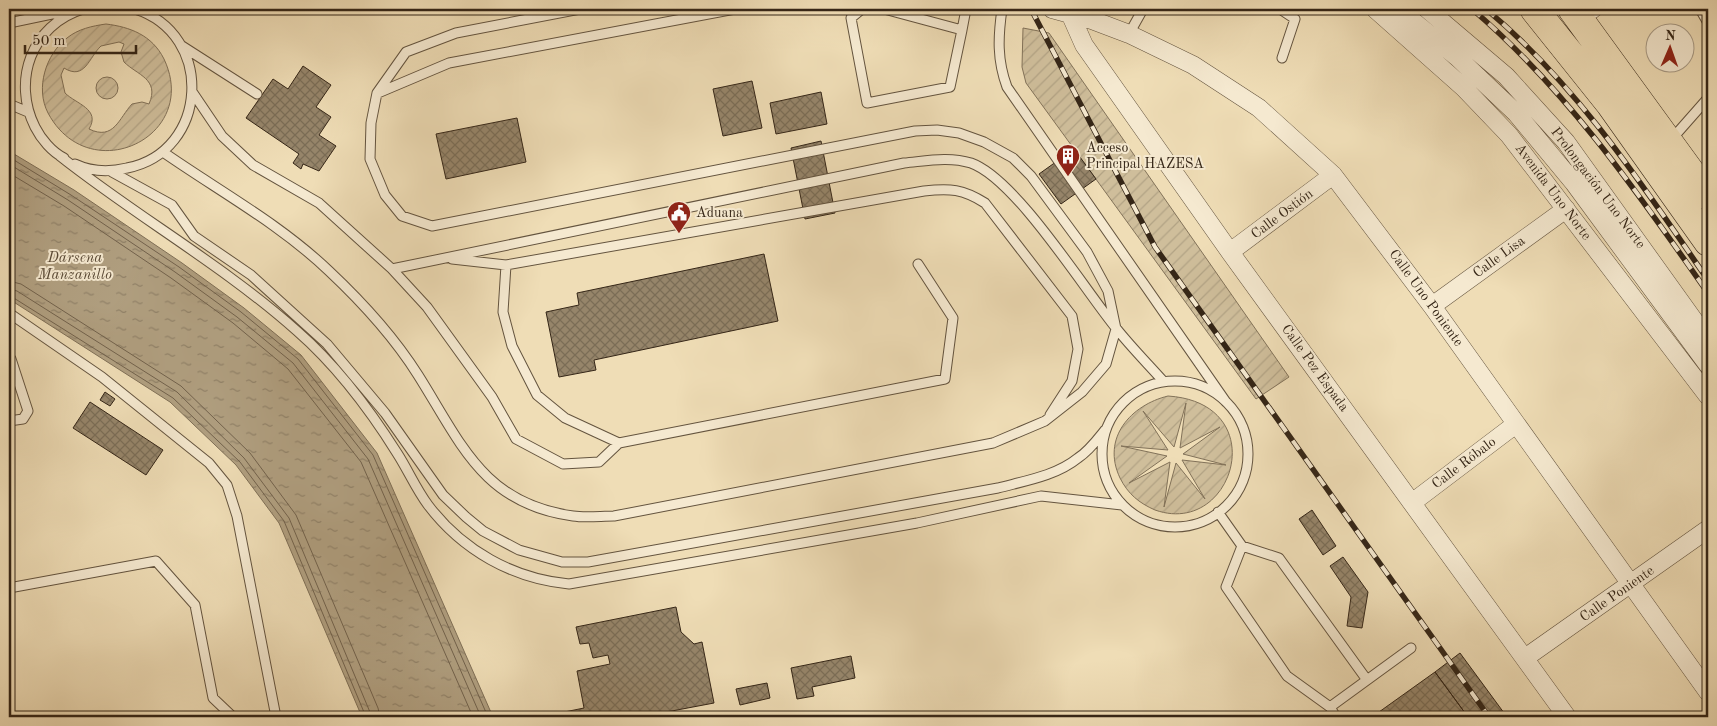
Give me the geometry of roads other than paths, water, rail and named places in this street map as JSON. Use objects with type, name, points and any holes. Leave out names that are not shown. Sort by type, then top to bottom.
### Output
[{"type":"main road","points":[[1512,9],[1583,68]]},
{"type":"main road","points":[[1534,9],[1583,68],[1708,242]]},
{"type":"main road","points":[[1581,11],[1708,196]]},
{"type":"street","name":"Calle Uno Poniente","points":[[1052,9],[1094,14],[1129,34],[1193,65],[1258,108],[1333,175],[1432,306],[1708,692]]},
{"type":"street","name":"Avenida Uno Norte","points":[[1375,9],[1464,88],[1509,134],[1708,396]]},
{"type":"street","points":[[1398,9],[1457,57],[1516,113],[1574,183],[1708,365]]},
{"type":"street","name":"Prolongación Uno Norte","points":[[1427,9],[1506,76],[1566,142],[1708,340]]},
{"type":"street","name":"Calle Pez Espada","points":[[1069,11],[1084,45],[1230,252],[1567,717]]},
{"type":"street","points":[[1084,45],[1094,14]]},
{"type":"street","name":"Calle Ostión","points":[[1230,252],[1333,175]]},
{"type":"street","name":"Calle Lisa","points":[[1432,306],[1566,209]]},
{"type":"street","name":"Calle Róbalo","points":[[1413,502],[1516,424]]},
{"type":"street","name":"Calle Poniente","points":[[1525,658],[1708,529]]},
{"type":"lane","points":[[9,23],[76,9]]},
{"type":"lane","points":[[83,9],[70,13],[46,30],[30,55],[24,83],[28,112],[40,137],[60,156],[105,192],[229,275],[299,332],[337,373],[372,416],[398,454],[427,504],[441,521],[476,552],[515,572],[533,579],[568,584],[917,523],[1041,496],[1122,505]]},
{"type":"lane","points":[[60,156],[84,168],[112,172],[139,166],[163,152],[178,136],[185,122],[193,93],[191,69],[182,46],[167,26],[146,12],[135,9]]},
{"type":"lane","points":[[163,152],[276,227],[329,271],[379,324],[406,360],[473,462],[500,490],[536,508],[574,516],[614,516],[993,443],[1045,421],[1082,392],[1106,364],[1116,328],[1108,291],[1087,252],[1031,176],[1013,158],[984,142],[959,133],[937,130],[915,131],[432,226],[402,216],[385,195],[370,159],[371,122],[378,93],[406,52],[456,33],[580,9]]},
{"type":"lane","points":[[378,93],[449,63],[735,9]]},
{"type":"lane","points":[[868,9],[862,9],[851,18],[868,103],[950,87],[966,9]]},
{"type":"lane","points":[[884,9],[962,30]]},
{"type":"lane","points":[[1002,9],[998,41],[1000,67],[1007,87],[1240,420],[1247,442],[1248,465],[1241,486],[1227,505],[1209,519],[1187,526],[1164,526],[1141,519],[1122,505],[1110,489],[1103,470],[1102,450],[1105,430]]},
{"type":"lane","points":[[1129,34],[1144,9]]},
{"type":"lane","points":[[1280,9],[1295,19],[1282,58]]},
{"type":"lane","points":[[1700,9],[1708,23]]},
{"type":"lane","points":[[182,46],[257,94]]},
{"type":"lane","points":[[193,93],[222,136],[253,165],[319,203],[392,269],[427,307],[492,397],[516,439],[563,464],[598,462],[619,443],[945,379],[953,318],[918,264]]},
{"type":"lane","points":[[1670,142],[1708,98]]},
{"type":"lane","points":[[9,104],[28,112]]},
{"type":"lane","points":[[392,269],[904,163],[950,159],[973,164],[990,174],[1024,206],[1116,328],[1164,382]]},
{"type":"lane","points":[[112,172],[172,205],[194,236],[251,276],[327,344],[386,413],[453,506],[484,531],[519,550],[538,557],[562,562],[588,562],[998,488],[1041,476],[1078,459],[1105,430],[1114,412],[1128,398],[1145,387],[1164,382],[1194,384],[1208,389],[1226,402]]},
{"type":"lane","points":[[443,258],[506,265],[924,190],[946,189],[968,193],[985,203],[1072,316],[1078,349],[1072,381],[1045,421]]},
{"type":"lane","points":[[506,265],[503,312],[512,346],[537,395],[565,418],[619,443]]},
{"type":"lane","points":[[9,313],[110,383],[209,463],[227,485],[237,516],[276,717]]},
{"type":"lane","points":[[9,357],[12,359],[13,380],[28,411],[24,419],[9,421]]},
{"type":"lane","points":[[1218,512],[1242,546],[1279,558],[1367,680]]},
{"type":"lane","points":[[1242,546],[1226,587],[1287,676],[1330,707],[1336,717]]},
{"type":"lane","points":[[9,588],[156,561],[195,605],[213,698],[233,717]]},
{"type":"lane","points":[[1330,707],[1411,648]]},
{"type":"water","name":"Dársena Manzanillo","points":[[9,151],[74,190],[182,263],[244,308],[301,355],[377,453],[493,717],[362,717],[279,523],[236,465],[170,402],[9,299]]},
{"type":"railway","points":[[1031,9],[1155,247],[1489,717]]},
{"type":"railway","points":[[1472,9],[1507,40],[1570,108],[1655,217],[1708,293]]},
{"type":"railway","points":[[1486,9],[1519,38],[1579,103],[1658,207],[1708,280]]},
{"type":"place","name":"Acceso Principal HAZESA","points":[[1068,177]]},
{"type":"place","name":"Aduana","points":[[679,234]]}]
